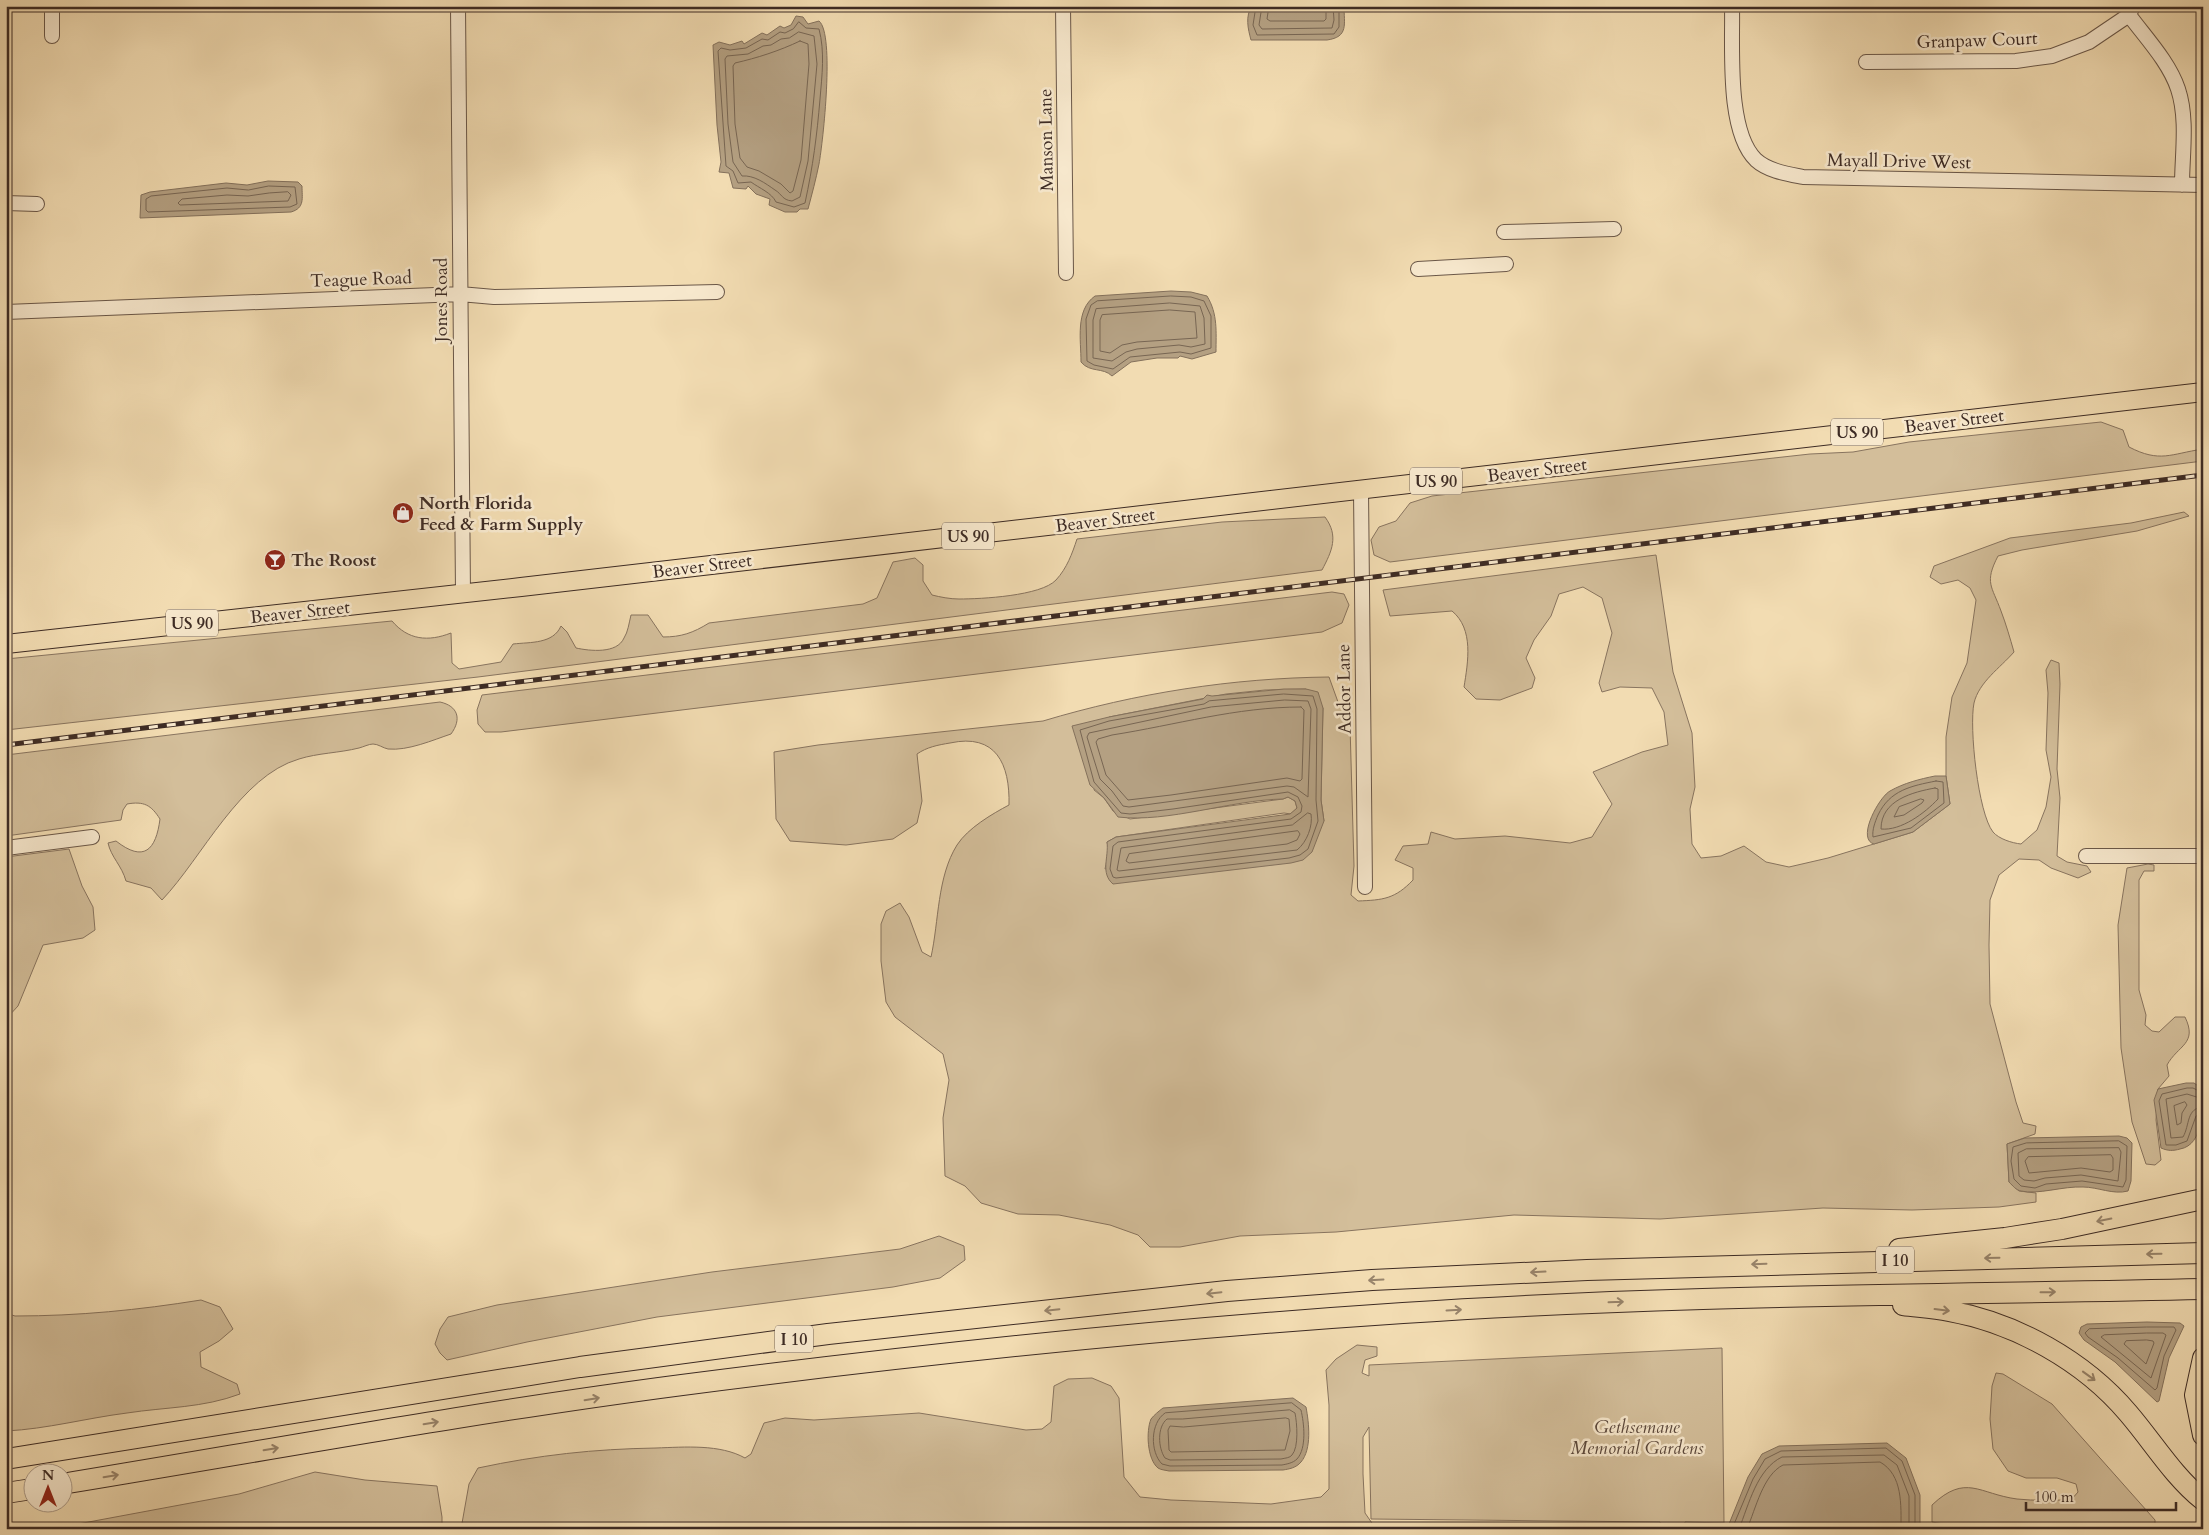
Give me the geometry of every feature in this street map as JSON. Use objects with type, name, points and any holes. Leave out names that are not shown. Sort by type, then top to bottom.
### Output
[{"type":"highway","points":[[1794,1263],[2005,1238],[2062,1229],[2203,1199]]},
{"type":"highway","name":"I 10","points":[[6,1459],[460,1385],[828,1334],[1227,1291],[1372,1280],[1794,1263],[2203,1253]]},
{"type":"highway","name":"I 10","points":[[72,1482],[393,1429],[679,1386],[942,1354],[1204,1328],[1405,1312],[1602,1303],[2203,1289]]},
{"type":"highway","points":[[1772,1298],[1820,1307],[1901,1305],[1950,1311],[2008,1328],[2065,1359],[2100,1384],[2127,1412],[2172,1470],[2203,1500]]},
{"type":"highway","points":[[2203,1358],[2196,1380],[2195,1395],[2203,1436]]},
{"type":"highway","points":[[6,1493],[22,1491]]},
{"type":"main road","name":"Beaver Street","points":[[6,644],[462,594],[2203,392]]},
{"type":"street","points":[[52,6],[52,36]]},
{"type":"street","name":"Jones Road","points":[[458,6],[462,594]]},
{"type":"street","name":"Manson Lane","points":[[1063,6],[1066,273]]},
{"type":"street","name":"Mayall Drive West","points":[[1732,6],[1735,110],[1750,152],[1757,161],[1776,171],[1803,177],[2203,185]]},
{"type":"street","points":[[2131,11],[2160,56],[2178,89],[2183,115],[2182,185]]},
{"type":"street","name":"Granpaw Court","points":[[1866,62],[2016,61],[2052,56],[2089,42],[2131,11]]},
{"type":"street","points":[[6,204],[36,204]]},
{"type":"street","points":[[1504,232],[1614,229]]},
{"type":"street","points":[[1418,269],[1506,264]]},
{"type":"street","name":"Teague Road","points":[[6,312],[460,294],[494,297],[717,292]]},
{"type":"street","name":"Addor Lane","points":[[1361,490],[1365,887]]},
{"type":"street","points":[[6,848],[92,837]]},
{"type":"street","points":[[2086,856],[2203,856]]},
{"type":"green space","points":[[2101,422],[2123,430],[2129,447],[2140,452],[2149,455],[2165,456],[2203,449],[2203,461],[1390,562],[1374,555],[1371,540],[1379,527],[1396,521],[1410,503],[1432,496],[1810,454],[1853,452],[1909,442]]},
{"type":"green space","points":[[2184,512],[2189,516],[2137,531],[2022,550],[1998,556],[1990,579],[1992,590],[2005,621],[2014,652],[1980,688],[1974,703],[1973,731],[1976,769],[1983,807],[1988,822],[1993,832],[1999,837],[2021,844],[2037,830],[2046,807],[2051,777],[2046,750],[2048,693],[2046,670],[2051,660],[2059,663],[2057,769],[2060,798],[2057,856],[2067,862],[2087,866],[2091,872],[2078,878],[2051,868],[2039,860],[2019,859],[1999,875],[1990,900],[1990,1004],[2023,1123],[2036,1126],[2035,1134],[2007,1144],[2009,1182],[2019,1191],[2036,1193],[2036,1202],[1999,1207],[1912,1210],[1823,1208],[1660,1219],[1514,1215],[1336,1232],[1240,1236],[1180,1247],[1150,1247],[1138,1235],[1110,1225],[1059,1215],[1018,1214],[981,1203],[965,1186],[945,1176],[943,1118],[949,1080],[943,1054],[895,1017],[886,1002],[881,961],[881,924],[886,911],[900,903],[909,917],[922,952],[931,957],[942,885],[950,858],[957,845],[967,833],[988,817],[1009,805],[1009,790],[1003,765],[989,747],[966,741],[929,748],[917,754],[922,801],[917,823],[893,839],[846,845],[790,841],[776,819],[774,752],[818,745],[1043,721],[1113,702],[1221,684],[1257,680],[1329,677],[1338,702],[1344,709],[1350,725],[1354,866],[1351,895],[1358,901],[1375,900],[1394,895],[1413,880],[1413,868],[1395,860],[1403,846],[1428,844],[1431,832],[1455,839],[1505,836],[1570,843],[1592,837],[1612,804],[1593,772],[1642,752],[1668,745],[1664,712],[1652,688],[1620,687],[1602,692],[1599,683],[1612,633],[1602,598],[1583,587],[1559,594],[1551,616],[1534,640],[1526,658],[1535,678],[1532,688],[1500,700],[1476,699],[1464,687],[1468,657],[1467,636],[1459,618],[1452,611],[1390,616],[1383,590],[1656,555],[1673,672],[1692,733],[1695,787],[1690,809],[1692,844],[1701,858],[1721,856],[1744,846],[1766,862],[1789,867],[1828,858],[1913,832],[1950,804],[1946,776],[1946,737],[1952,697],[1967,663],[1976,600],[1970,588],[1958,580],[1941,584],[1930,577],[1934,566],[2010,538],[2131,523]],"holes":[[[1306,689],[1323,708],[1321,800],[1324,821],[1105,869],[1109,851],[1107,842],[1116,837],[1284,813],[1291,814],[1297,808],[1295,801],[1288,797],[1130,819],[1113,811],[1104,798],[1094,790],[1109,717],[1226,694],[1265,690]]]},
{"type":"green space","points":[[1325,517],[1333,537],[1329,556],[1322,570],[478,677],[6,730],[6,659],[392,621],[405,632],[419,638],[434,638],[451,633],[452,663],[459,669],[501,662],[513,644],[547,639],[553,636],[561,626],[567,632],[576,648],[603,650],[616,647],[621,643],[631,615],[648,615],[663,637],[669,637],[687,634],[709,623],[863,604],[877,598],[893,562],[915,558],[923,565],[923,581],[932,595],[956,599],[1010,596],[1038,590],[1056,580],[1063,571],[1077,539],[1222,522]]},
{"type":"green space","points":[[1332,592],[1344,594],[1349,605],[1342,623],[1322,632],[501,732],[485,732],[478,724],[477,710],[482,695]]},
{"type":"green space","points":[[440,702],[451,707],[456,714],[456,723],[451,734],[404,748],[388,749],[373,744],[351,750],[314,755],[278,768],[258,782],[223,820],[177,883],[162,900],[151,888],[126,881],[108,843],[116,841],[126,848],[141,852],[147,850],[152,845],[160,819],[146,805],[138,803],[127,804],[123,810],[121,820],[6,836],[6,755]]},
{"type":"green space","points":[[69,849],[82,886],[93,907],[95,930],[83,938],[43,945],[18,1006],[6,1019],[6,857]]},
{"type":"green space","points":[[2148,864],[2154,865],[2154,871],[2144,871],[2139,880],[2139,990],[2146,1015],[2145,1025],[2152,1031],[2159,1032],[2175,1017],[2185,1017],[2189,1033],[2185,1044],[2171,1058],[2167,1065],[2169,1076],[2158,1089],[2156,1120],[2161,1160],[2155,1165],[2146,1164],[2132,1122],[2121,1048],[2118,925],[2127,868]]},
{"type":"green space","points":[[939,1236],[964,1246],[965,1260],[940,1278],[893,1287],[657,1317],[527,1342],[447,1360],[435,1344],[440,1329],[448,1317],[497,1305],[712,1272],[900,1249]]},
{"type":"green space","points":[[201,1300],[220,1307],[233,1329],[219,1341],[200,1352],[201,1367],[237,1384],[240,1394],[198,1405],[127,1413],[37,1428],[6,1431],[6,1313],[15,1316],[85,1314]]},
{"type":"green space","name":"Gethsemane Memorial Gardens","points":[[1357,1345],[1377,1347],[1377,1356],[1365,1360],[1362,1373],[1369,1376],[1369,1365],[1722,1348],[1724,1523],[1685,1522],[1684,1529],[1661,1529],[1660,1522],[1371,1519],[1369,1427],[1363,1437],[1363,1474],[1365,1513],[1374,1526],[1500,1529],[461,1529],[469,1484],[478,1468],[545,1456],[589,1451],[679,1447],[714,1448],[745,1458],[751,1454],[764,1423],[785,1418],[814,1420],[919,1413],[1026,1430],[1042,1429],[1051,1422],[1054,1386],[1068,1379],[1092,1378],[1111,1386],[1119,1398],[1124,1477],[1140,1497],[1271,1504],[1321,1497],[1329,1489],[1329,1405],[1326,1370],[1336,1359]]},
{"type":"green space","points":[[1996,1373],[2003,1374],[2052,1404],[2155,1520],[2155,1529],[1951,1529],[1950,1525],[1932,1522],[1932,1505],[1944,1495],[1954,1490],[1973,1488],[2004,1497],[2030,1500],[2071,1500],[2078,1492],[2076,1484],[2057,1478],[2026,1478],[2008,1471],[1993,1449],[1990,1419],[1992,1386]]},
{"type":"green space","points":[[315,1472],[365,1480],[437,1486],[442,1529],[51,1529],[239,1494]]},
{"type":"water","points":[[1252,6],[1344,6],[1344,29],[1339,36],[1327,40],[1251,40],[1248,18]]},
{"type":"water","points":[[796,16],[803,17],[808,24],[819,21],[824,30],[827,66],[826,89],[819,164],[808,209],[800,209],[797,212],[785,212],[769,205],[770,199],[756,194],[748,186],[746,189],[733,188],[729,173],[719,172],[721,162],[713,45],[719,42],[730,45],[742,41],[744,44],[762,33],[767,35],[780,26],[784,28],[791,25]]},
{"type":"water","points":[[268,181],[298,182],[302,186],[302,202],[299,208],[291,212],[140,218],[141,195],[150,192],[226,183],[247,185]]},
{"type":"water","points":[[1171,291],[1191,292],[1207,296],[1215,316],[1216,352],[1192,359],[1180,356],[1178,358],[1157,358],[1131,362],[1112,376],[1105,372],[1088,368],[1081,362],[1080,326],[1084,309],[1095,296]]},
{"type":"water","points":[[1306,689],[1318,692],[1323,708],[1321,800],[1324,821],[1312,852],[1303,860],[1291,863],[1113,884],[1109,880],[1106,870],[1107,842],[1116,837],[1290,814],[1297,808],[1295,801],[1288,797],[1158,817],[1118,817],[1104,798],[1090,785],[1072,726],[1203,699],[1207,695]]},
{"type":"water","points":[[1935,776],[1946,776],[1950,804],[1913,832],[1874,844],[1869,841],[1867,834],[1871,818],[1885,795],[1906,784]]},
{"type":"water","points":[[2194,1083],[2201,1088],[2202,1115],[2198,1133],[2188,1146],[2175,1150],[2161,1148],[2154,1100],[2158,1089]]},
{"type":"water","points":[[2119,1136],[2127,1138],[2132,1143],[2131,1181],[2128,1191],[2117,1192],[2089,1187],[2075,1187],[2028,1192],[2018,1190],[2009,1182],[2007,1144],[2025,1138]]},
{"type":"water","points":[[2180,1323],[2184,1326],[2169,1358],[2159,1401],[2157,1402],[2115,1362],[2084,1340],[2079,1333],[2081,1327],[2087,1324]]},
{"type":"water","points":[[1293,1398],[1306,1407],[1309,1428],[1307,1450],[1301,1462],[1295,1467],[1283,1470],[1169,1471],[1162,1470],[1154,1464],[1148,1445],[1149,1424],[1151,1419],[1163,1408]]},
{"type":"water","points":[[1887,1443],[1906,1458],[1920,1495],[1920,1529],[1727,1529],[1748,1477],[1762,1454],[1779,1446]]},
{"type":"railway","points":[[6,745],[2203,475]]},
{"type":"place","name":"North Florida Feed & Farm Supply","points":[[403,513]]},
{"type":"place","name":"The Roost","points":[[275,560]]}]
